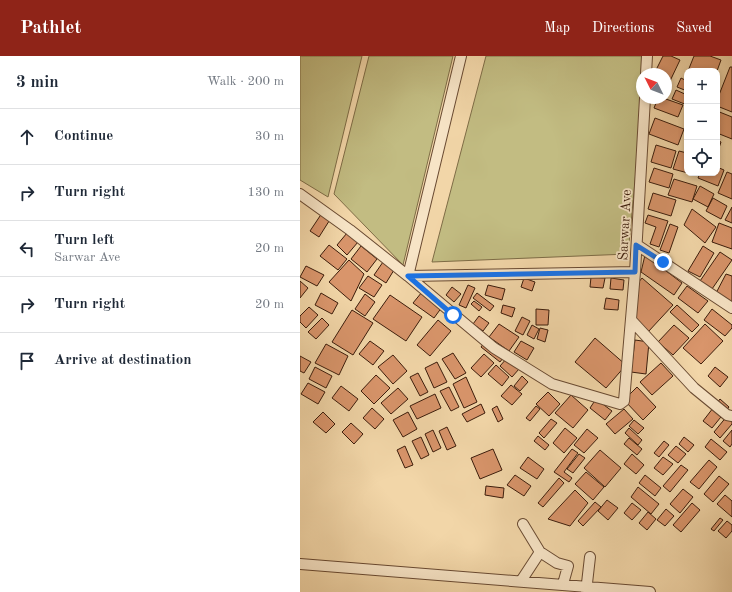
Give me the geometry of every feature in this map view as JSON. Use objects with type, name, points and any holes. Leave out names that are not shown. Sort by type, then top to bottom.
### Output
[{"type":"street","points":[[408,276],[461,56]]},
{"type":"street","points":[[646,68],[647,56]]},
{"type":"street","name":"Sarwar Ave","points":[[408,276],[494,348],[552,384],[620,404],[624,401],[632,321],[645,104]]},
{"type":"street","points":[[300,194],[350,230],[408,276],[635,272]]},
{"type":"street","points":[[636,245],[732,308]]},
{"type":"street","points":[[632,321],[694,388],[727,415],[732,416]]},
{"type":"street","points":[[523,524],[540,552],[557,563],[568,566],[563,584]]},
{"type":"street","points":[[521,581],[540,552]]},
{"type":"street","points":[[588,590],[590,557]]},
{"type":"street","points":[[300,564],[563,584],[588,590],[650,592]]},
{"type":"shaded area","points":[[300,56],[362,56],[328,197],[300,180]]},
{"type":"shaded area","points":[[369,56],[453,56],[403,265],[334,194]]},
{"type":"shaded area","points":[[486,56],[647,56],[644,68],[636,68],[636,104],[642,104],[628,254],[432,262]]},
{"type":"building","points":[[663,56],[671,56],[680,60],[672,77],[672,68],[657,68]]},
{"type":"building","points":[[694,56],[710,56],[721,60],[718,68],[689,68]]},
{"type":"building","points":[[730,67],[732,67],[732,112],[720,107],[720,92]]},
{"type":"building","points":[[681,78],[684,80],[684,90],[677,87]]},
{"type":"building","points":[[676,90],[684,94],[684,104],[672,99]]},
{"type":"building","points":[[672,101],[683,105],[678,117],[654,108],[656,104],[672,104]]},
{"type":"building","points":[[720,112],[732,117],[732,139],[720,134]]},
{"type":"building","points":[[655,118],[684,129],[678,145],[649,134]]},
{"type":"building","points":[[656,145],[676,151],[671,168],[651,162]]},
{"type":"building","points":[[679,151],[684,152],[684,172],[673,169]]},
{"type":"building","points":[[654,168],[673,174],[669,188],[649,182]]},
{"type":"building","points":[[720,168],[724,170],[718,186],[698,178],[699,176],[720,176]]},
{"type":"building","points":[[727,172],[732,174],[732,199],[718,193]]},
{"type":"building","points":[[674,179],[697,186],[692,202],[668,195]]},
{"type":"building","points":[[700,186],[714,194],[708,207],[693,199]]},
{"type":"building","points":[[653,193],[676,200],[671,216],[648,209]]},
{"type":"building","points":[[713,198],[727,206],[721,219],[706,211]]},
{"type":"building","points":[[732,207],[732,223],[725,220]]},
{"type":"building","points":[[692,209],[716,227],[705,243],[684,225]]},
{"type":"building","points":[[322,213],[331,218],[319,237],[310,231]]},
{"type":"building","points":[[648,215],[668,221],[659,247],[650,244],[656,227],[645,223]]},
{"type":"building","points":[[719,223],[732,228],[732,249],[712,242]]},
{"type":"building","points":[[670,224],[678,227],[669,253],[660,250]]},
{"type":"building","points":[[347,233],[358,242],[347,255],[337,245]]},
{"type":"building","points":[[329,245],[347,259],[338,270],[320,256]]},
{"type":"building","points":[[361,246],[377,259],[367,272],[351,259]]},
{"type":"building","points":[[703,246],[714,253],[700,277],[688,271]]},
{"type":"building","points":[[720,252],[732,260],[712,289],[700,281]]},
{"type":"building","points":[[645,255],[682,283],[674,295],[641,272]]},
{"type":"building","points":[[349,260],[364,274],[351,301],[329,282]]},
{"type":"building","points":[[383,262],[394,270],[386,283],[374,275]]},
{"type":"building","points":[[306,266],[324,275],[317,286],[300,277]]},
{"type":"building","points":[[726,274],[732,276],[732,304],[715,295]]},
{"type":"building","points":[[368,276],[382,285],[374,297],[359,288]]},
{"type":"building","points":[[591,277],[605,278],[603,288],[590,287]]},
{"type":"building","points":[[524,278],[535,282],[532,291],[521,287]]},
{"type":"building","points":[[611,278],[624,280],[623,290],[610,289]]},
{"type":"building","points":[[642,278],[673,305],[648,332],[636,321],[638,283]]},
{"type":"building","points":[[300,281],[308,288],[300,298]]},
{"type":"building","points":[[468,285],[475,288],[466,308],[459,305]]},
{"type":"building","points":[[488,285],[505,289],[502,300],[485,295]]},
{"type":"building","points":[[687,286],[708,301],[698,313],[678,298]]},
{"type":"building","points":[[452,287],[461,294],[454,302],[446,295]]},
{"type":"building","points":[[422,292],[442,307],[434,318],[413,303]]},
{"type":"building","points":[[321,293],[338,303],[332,314],[315,305]]},
{"type":"building","points":[[477,293],[494,306],[490,311],[473,298]]},
{"type":"building","points":[[365,294],[375,302],[365,316],[355,309]]},
{"type":"building","points":[[390,295],[422,317],[406,341],[373,319]]},
{"type":"building","points":[[606,298],[619,300],[618,310],[604,309]]},
{"type":"building","points":[[474,301],[482,307],[479,311],[471,304]]},
{"type":"building","points":[[503,305],[515,308],[512,317],[501,313]]},
{"type":"building","points":[[677,305],[699,325],[692,332],[670,312]]},
{"type":"building","points":[[309,307],[318,315],[306,328],[300,322],[300,316]]},
{"type":"building","points":[[536,309],[549,310],[548,325],[536,325]]},
{"type":"building","points":[[712,309],[732,325],[732,328],[725,336],[704,320]]},
{"type":"building","points":[[352,310],[373,323],[353,355],[332,342]]},
{"type":"building","points":[[479,316],[489,323],[483,331],[473,324]]},
{"type":"building","points":[[522,317],[530,321],[523,335],[515,331]]},
{"type":"building","points":[[322,318],[329,325],[316,339],[308,332]]},
{"type":"building","points":[[438,320],[451,331],[430,356],[417,345]]},
{"type":"building","points":[[499,324],[519,337],[509,351],[489,337]]},
{"type":"building","points":[[705,324],[723,341],[701,364],[683,348]]},
{"type":"building","points":[[532,325],[539,329],[534,339],[527,335]]},
{"type":"building","points":[[674,325],[689,338],[673,355],[658,342]]},
{"type":"building","points":[[540,328],[548,330],[545,342],[537,339]]},
{"type":"building","points":[[595,338],[626,365],[606,388],[575,362]]},
{"type":"building","points":[[635,340],[649,342],[646,374],[631,372]]},
{"type":"building","points":[[370,341],[384,351],[373,365],[359,354]]},
{"type":"building","points":[[521,341],[534,348],[527,360],[514,352]]},
{"type":"building","points":[[484,343],[503,358],[500,362],[481,347]]},
{"type":"building","points":[[326,344],[348,356],[339,375],[315,363]]},
{"type":"building","points":[[453,353],[466,373],[455,379],[442,359]]},
{"type":"building","points":[[484,354],[494,363],[481,377],[471,368]]},
{"type":"building","points":[[393,355],[407,371],[393,384],[378,367]]},
{"type":"building","points":[[300,356],[311,362],[304,373],[300,371]]},
{"type":"building","points":[[507,358],[519,369],[512,377],[500,366]]},
{"type":"building","points":[[437,362],[447,382],[434,388],[425,368]]},
{"type":"building","points":[[661,363],[673,376],[652,395],[640,382]]},
{"type":"building","points":[[496,365],[509,377],[502,386],[488,374]]},
{"type":"building","points":[[315,367],[332,376],[326,388],[309,379]]},
{"type":"building","points":[[715,367],[728,377],[720,387],[708,376]]},
{"type":"building","points":[[418,373],[428,392],[420,396],[410,377]]},
{"type":"building","points":[[376,375],[390,388],[374,404],[361,391]]},
{"type":"building","points":[[522,376],[528,382],[520,391],[514,386]]},
{"type":"building","points":[[466,377],[477,402],[464,408],[453,384]]},
{"type":"building","points":[[308,383],[325,392],[318,404],[301,394]]},
{"type":"building","points":[[511,385],[522,394],[512,405],[501,396]]},
{"type":"building","points":[[341,386],[358,399],[349,411],[332,398]]},
{"type":"building","points":[[449,387],[459,407],[451,411],[440,391]]},
{"type":"building","points":[[637,387],[656,407],[643,420],[624,400]]},
{"type":"building","points":[[398,388],[408,399],[391,414],[381,403]]},
{"type":"building","points":[[548,392],[560,404],[549,416],[536,404]]},
{"type":"building","points":[[435,394],[441,408],[417,419],[410,406]]},
{"type":"building","points":[[571,395],[588,410],[573,428],[555,413]]},
{"type":"building","points":[[596,399],[612,411],[605,420],[590,408]]},
{"type":"building","points":[[720,399],[729,407],[712,428],[703,421]]},
{"type":"building","points":[[481,404],[485,413],[467,422],[462,414]]},
{"type":"building","points":[[497,406],[503,419],[498,422],[492,409]]},
{"type":"building","points":[[536,406],[540,409],[530,421],[526,418]]},
{"type":"building","points":[[372,408],[384,419],[375,429],[363,418]]},
{"type":"building","points":[[624,409],[633,419],[615,434],[606,424]]},
{"type":"building","points":[[732,410],[732,424],[720,438],[714,432]]},
{"type":"building","points":[[323,412],[335,424],[326,433],[313,422]]},
{"type":"building","points":[[408,412],[417,429],[403,437],[393,420]]},
{"type":"building","points":[[551,419],[557,423],[544,438],[539,433]]},
{"type":"building","points":[[634,420],[644,428],[638,434],[629,426]]},
{"type":"building","points":[[351,423],[363,434],[354,444],[342,432]]},
{"type":"building","points":[[447,427],[456,446],[447,450],[439,431]]},
{"type":"building","points":[[565,428],[577,438],[564,453],[553,443]]},
{"type":"building","points":[[629,428],[642,440],[638,445],[625,433]]},
{"type":"building","points":[[587,429],[598,438],[584,453],[574,445]]},
{"type":"building","points":[[433,430],[441,448],[433,452],[425,434]]},
{"type":"building","points":[[732,430],[732,444],[730,447],[723,441]]},
{"type":"building","points":[[538,436],[549,445],[545,450],[534,441]]},
{"type":"building","points":[[421,437],[429,455],[421,459],[412,441]]},
{"type":"building","points":[[684,437],[694,445],[688,452],[679,444]]},
{"type":"building","points":[[629,438],[642,449],[637,455],[624,444]]},
{"type":"building","points":[[711,439],[727,452],[720,460],[705,447]]},
{"type":"building","points":[[664,441],[669,445],[659,457],[654,453]]},
{"type":"building","points":[[405,446],[413,465],[405,468],[397,450]]},
{"type":"building","points":[[676,446],[686,454],[678,463],[668,455]]},
{"type":"building","points":[[493,449],[502,470],[480,479],[471,458]]},
{"type":"building","points":[[572,449],[578,453],[564,472],[572,478],[569,482],[554,472]]},
{"type":"building","points":[[600,450],[621,468],[605,487],[584,468]]},
{"type":"building","points":[[579,454],[585,458],[573,473],[567,469]]},
{"type":"building","points":[[632,454],[644,465],[636,474],[624,464]]},
{"type":"building","points":[[528,457],[544,469],[537,479],[520,468]]},
{"type":"building","points":[[663,457],[673,464],[663,475],[654,468]]},
{"type":"building","points":[[709,460],[717,467],[699,489],[690,482]]},
{"type":"building","points":[[681,465],[688,470],[670,492],[663,486]]},
{"type":"building","points":[[586,472],[604,487],[593,500],[575,484]]},
{"type":"building","points":[[515,475],[531,486],[524,496],[507,485]]},
{"type":"building","points":[[645,475],[661,488],[655,496],[639,483]]},
{"type":"building","points":[[719,476],[729,484],[713,502],[704,494]]},
{"type":"building","points":[[559,478],[564,483],[543,507],[538,503]]},
{"type":"building","points":[[486,486],[504,488],[503,498],[485,495]]},
{"type":"building","points":[[638,487],[659,504],[651,514],[631,497]]},
{"type":"building","points":[[683,489],[693,497],[680,513],[670,504]]},
{"type":"building","points":[[575,490],[588,503],[570,526],[548,519]]},
{"type":"building","points":[[725,495],[732,501],[732,517],[717,504]]},
{"type":"building","points":[[607,500],[618,508],[608,520],[598,511]]},
{"type":"building","points":[[595,502],[601,507],[583,526],[578,521]]},
{"type":"building","points":[[632,503],[641,510],[632,520],[624,513]]},
{"type":"building","points":[[692,503],[700,510],[681,532],[673,525]]},
{"type":"building","points":[[666,509],[674,516],[665,526],[657,520]]},
{"type":"building","points":[[648,512],[656,519],[647,530],[639,523]]},
{"type":"building","points":[[720,518],[723,520],[714,531],[711,529]]},
{"type":"building","points":[[727,521],[732,525],[732,531],[726,538],[718,531]]},
{"type":"route","points":[[453,315],[408,276],[635,272],[636,245],[663,262]]}]
